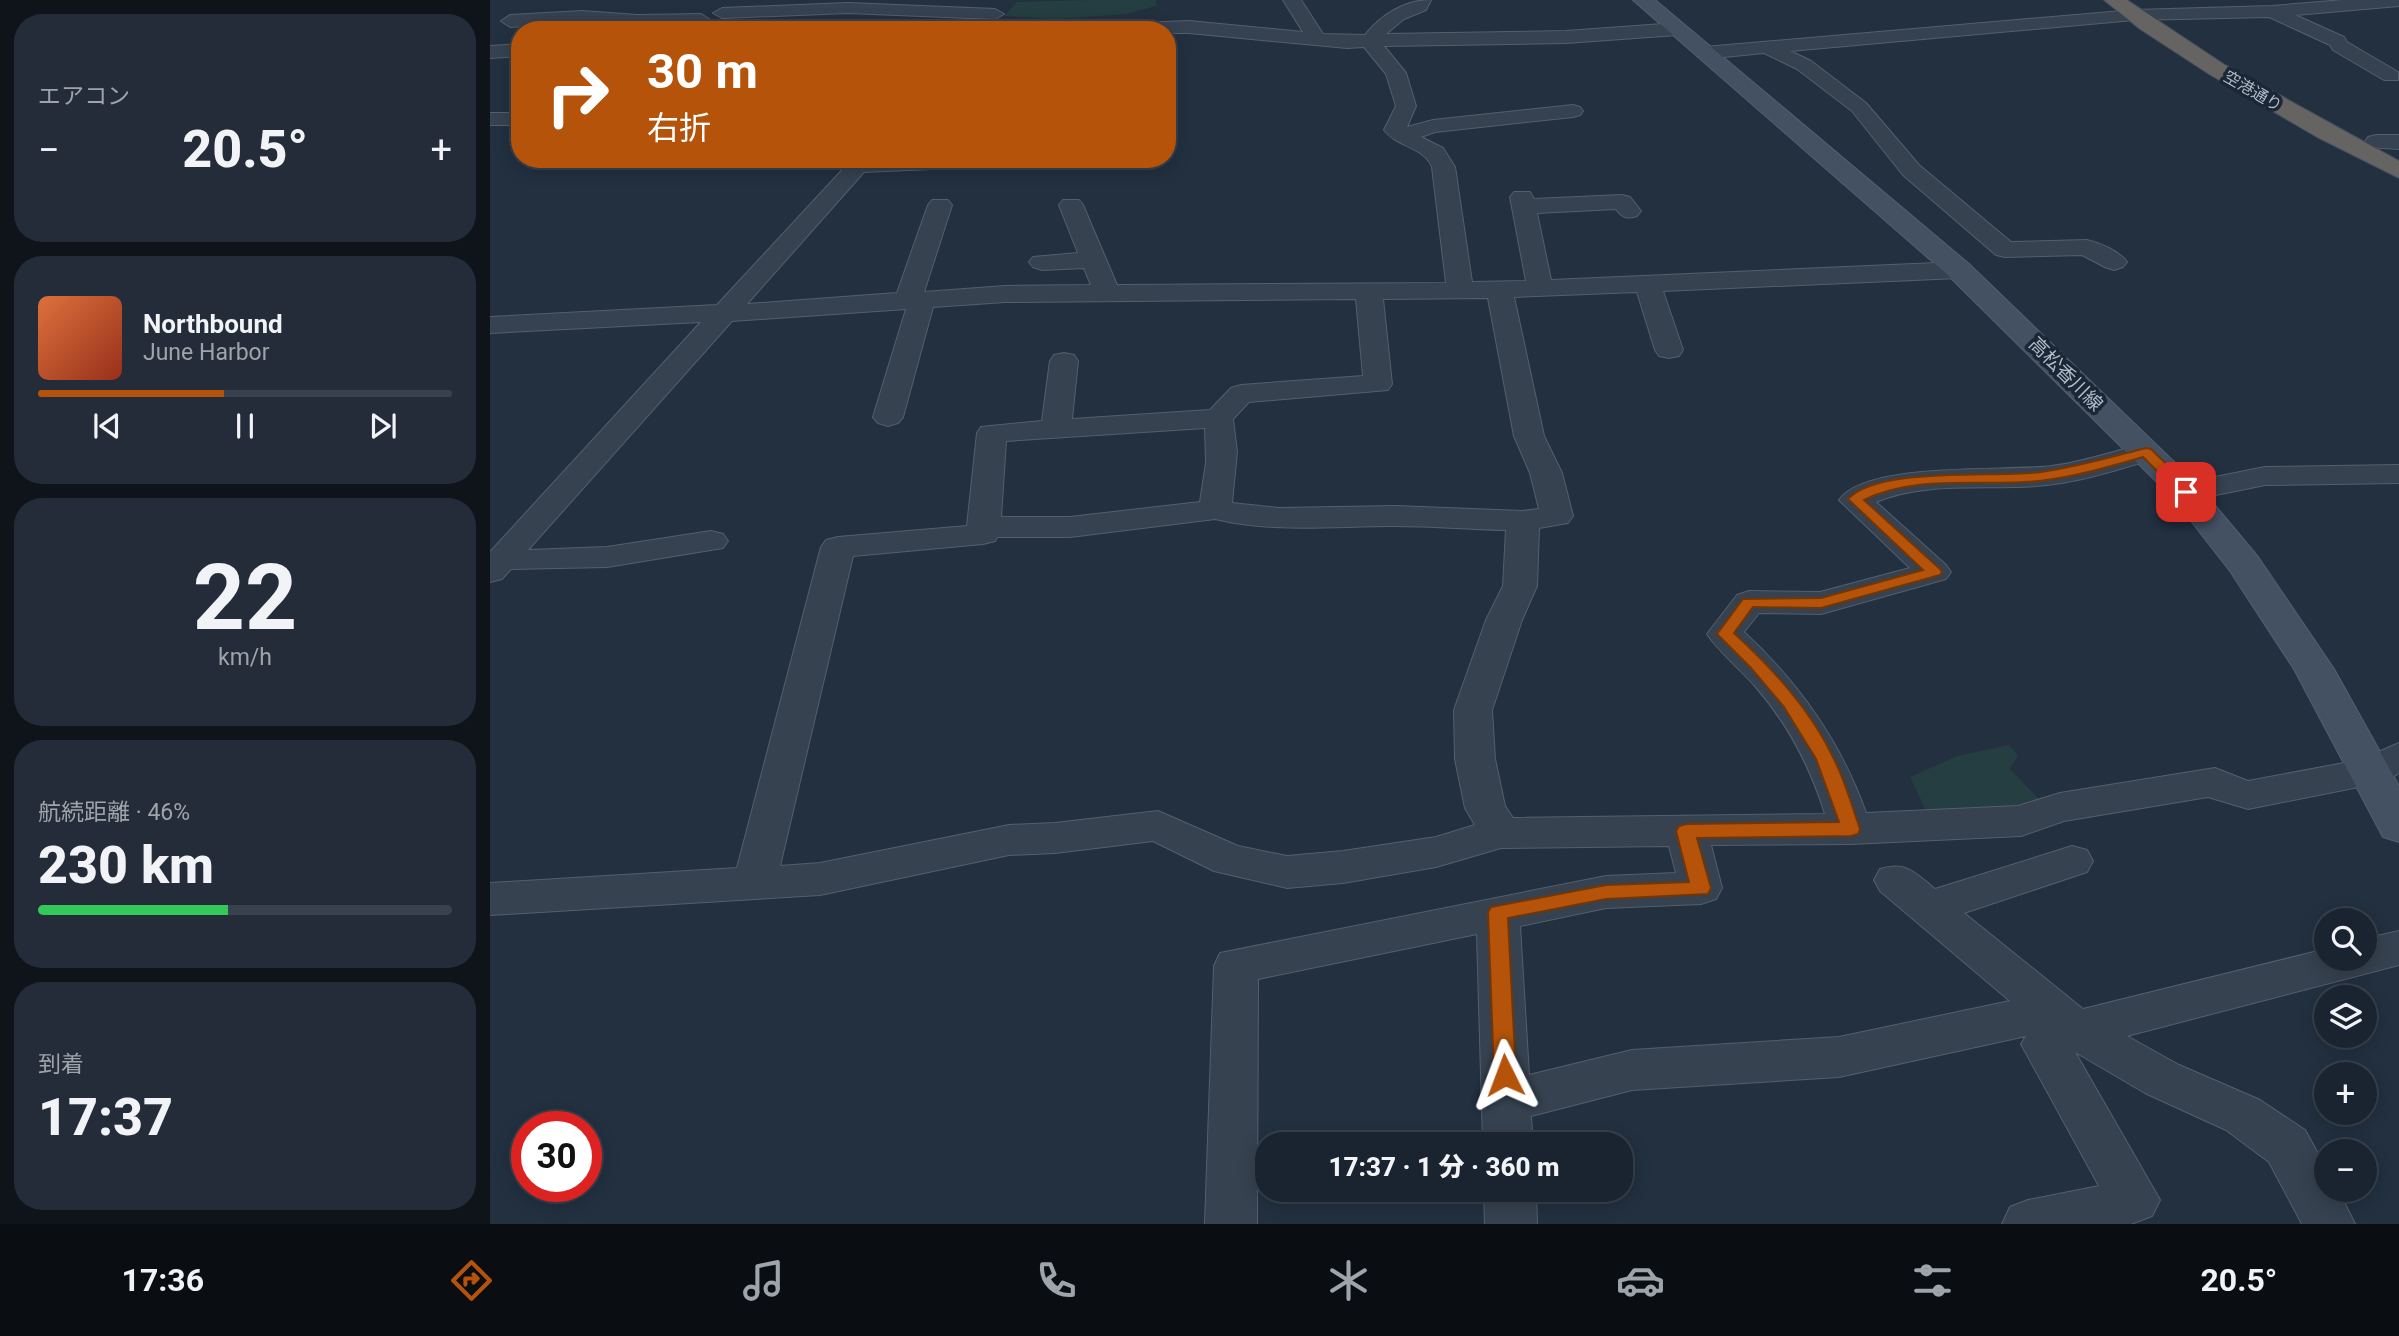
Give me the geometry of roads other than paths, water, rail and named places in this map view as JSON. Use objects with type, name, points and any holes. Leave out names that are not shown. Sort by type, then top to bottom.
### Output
[{"type":"highway","name":"空港通り","points":[[2113,0],[2161,15],[2286,94],[2399,154]]},
{"type":"highway","name":"空港通り","points":[[2137,8],[2258,95],[2399,171]]},
{"type":"main road","name":"高松香川線","points":[[1643,0],[1959,270],[2186,492],[2245,565],[2314,669],[2384,764],[2399,826]]},
{"type":"street","points":[[1292,0],[1317,39]]},
{"type":"street","points":[[1370,42],[1378,29],[1400,12],[1420,6],[1422,0]]},
{"type":"street","points":[[2161,15],[2196,7],[2272,10],[2399,1]]},
{"type":"street","points":[[743,21],[851,4],[1001,7]]},
{"type":"street","points":[[989,21],[1001,7]]},
{"type":"street","points":[[1704,53],[2137,8]]},
{"type":"street","points":[[2272,10],[2337,41],[2370,64],[2395,69]]},
{"type":"street","points":[[564,21],[582,16],[638,21],[704,21]]},
{"type":"street","points":[[1176,28],[1370,42],[1493,36],[1592,36],[1676,29]]},
{"type":"street","points":[[1493,36],[1520,54]]},
{"type":"street","points":[[1592,36],[1611,48]]},
{"type":"street","points":[[1370,42],[1396,73],[1406,106],[1396,121],[1395,130],[1430,149],[1445,167],[1460,291]]},
{"type":"street","points":[[1766,47],[1804,65],[1860,107],[1911,170],[2005,250],[2087,247],[2114,262]]},
{"type":"street","points":[[1402,136],[1433,126],[1573,111]]},
{"type":"street","points":[[2376,142],[2399,142]]},
{"type":"street","points":[[496,565],[857,168]]},
{"type":"street","points":[[1540,289],[1523,202],[1622,202],[1629,211]]},
{"type":"street","points":[[888,417],[940,205]]},
{"type":"street","points":[[1071,205],[1106,291]]},
{"type":"street","points":[[1042,262],[1093,260]]},
{"type":"street","points":[[490,325],[726,313],[1005,294],[1106,291],[1368,293],[1540,289],[1959,270]]},
{"type":"street","points":[[1647,286],[1669,350]]},
{"type":"street","points":[[983,527],[1070,527],[1184,515],[1215,509],[1244,516],[1279,518],[1396,516],[1523,521],[1557,516],[1546,474],[1529,436],[1499,290]]},
{"type":"street","points":[[754,884],[838,547],[983,534],[992,433],[1218,418],[1241,394],[1378,384],[1368,293]]},
{"type":"street","points":[[1056,429],[1064,361]]},
{"type":"street","points":[[1215,509],[1222,467],[1222,436],[1218,418]]},
{"type":"street","points":[[1851,829],[1825,758],[1790,703],[1757,664],[1725,634],[1749,602],[1821,603],[1934,572],[1855,499],[1875,489],[1908,482],[2038,477],[2079,471],[2146,452]]},
{"type":"street","points":[[2186,492],[2265,476],[2399,474]]},
{"type":"street","points":[[1501,833],[1485,808],[1475,759],[1473,710],[1504,620],[1520,586],[1523,521]]},
{"type":"street","points":[[496,565],[632,556],[711,541]]},
{"type":"street","points":[[490,899],[820,879],[1009,840],[1055,838],[1158,826],[1229,860],[1287,872],[1343,867],[1436,852],[1501,833],[1851,829],[2021,821],[2060,807],[2081,806],[2215,782],[2225,790],[2248,795],[2384,764]]},
{"type":"street","points":[[1231,1224],[1237,966],[1606,892],[1701,888],[1686,831]]},
{"type":"street","points":[[1928,908],[2073,861]]},
{"type":"street","points":[[1895,880],[2065,1021],[2162,1079],[2243,1115],[2287,1146],[2329,1224]]},
{"type":"street","points":[[1498,912],[1507,1123],[1632,1070],[1723,1062],[1839,1057],[2065,1021],[2314,968]]},
{"type":"street","points":[[2377,954],[2399,948]]},
{"type":"street","points":[[2028,1224],[2072,1217],[2134,1200],[2045,1044],[2065,1021]]},
{"type":"street","points":[[1510,1202],[1511,1224]]}]
